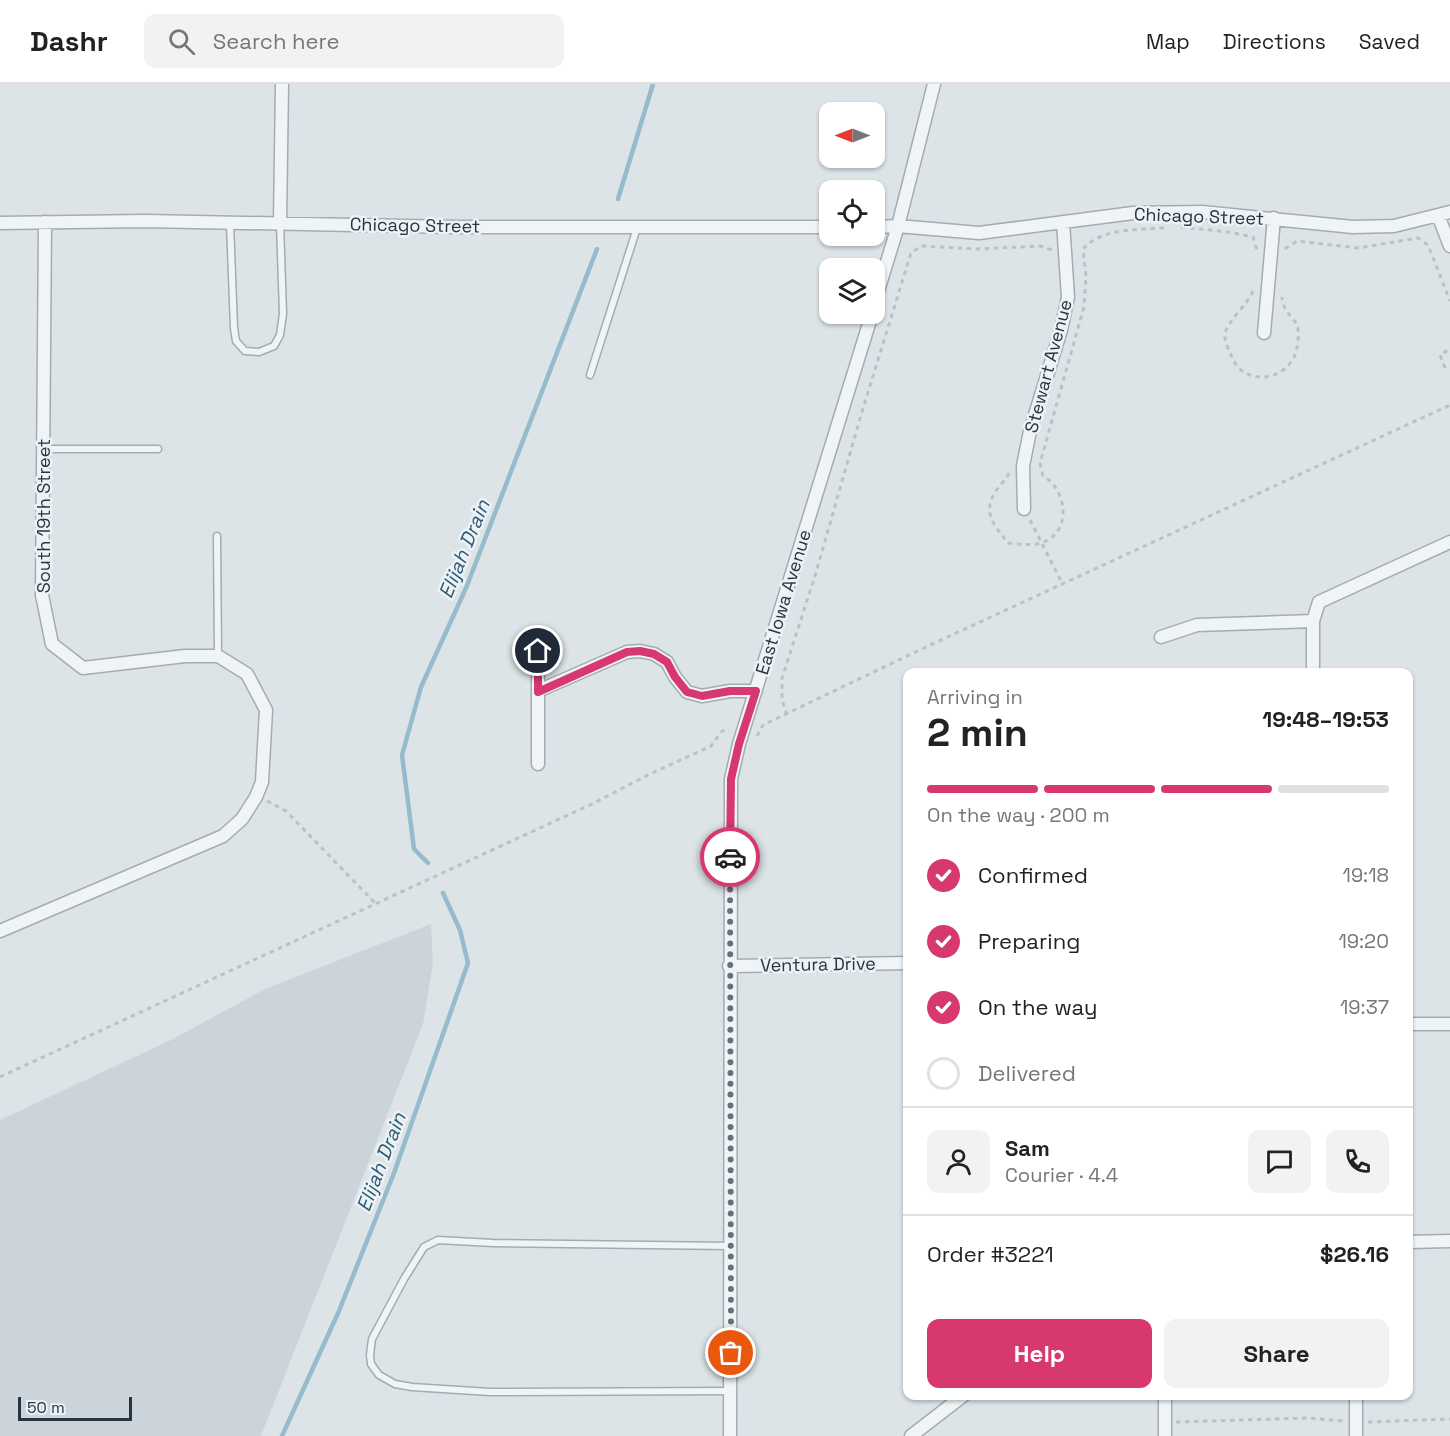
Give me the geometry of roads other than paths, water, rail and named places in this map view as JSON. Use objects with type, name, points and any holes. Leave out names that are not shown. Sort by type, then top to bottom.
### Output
[{"type":"street","points":[[280,222],[282,84]]},
{"type":"street","points":[[885,268],[934,84]]},
{"type":"street","name":"Chicago Street","points":[[885,226],[979,233],[1133,213],[1202,212],[1353,227],[1394,226],[1444,213]]},
{"type":"street","points":[[1444,213],[1450,246]]},
{"type":"street","points":[[1264,333],[1274,218]]},
{"type":"street","name":"Chicago Street","points":[[0,222],[280,222],[454,227],[819,227]]},
{"type":"street","name":"South 19th Street","points":[[45,222],[42,595],[52,644],[82,668],[185,656],[218,656]]},
{"type":"street","name":"Stewart Avenue","points":[[1024,509],[1023,466],[1028,440],[1061,330],[1068,297],[1063,222]]},
{"type":"street","name":"East Iowa Avenue","points":[[730,1436],[731,779],[739,744],[869,324]]},
{"type":"street","points":[[1313,668],[1313,621],[1319,603],[1450,542]]},
{"type":"street","points":[[1161,637],[1197,625],[1313,621]]},
{"type":"street","points":[[538,651],[538,764]]},
{"type":"street","points":[[538,692],[627,652],[640,651],[654,654],[667,662],[687,692],[702,696],[730,691],[756,691]]},
{"type":"street","points":[[0,932],[223,836],[242,819],[256,797],[262,782],[266,710],[247,674],[218,656]]},
{"type":"street","name":"Ventura Drive","points":[[729,966],[903,963]]},
{"type":"street","points":[[1413,1024],[1450,1024]]},
{"type":"street","points":[[1413,1242],[1450,1241]]},
{"type":"street","points":[[911,1436],[958,1400]]},
{"type":"street","points":[[1165,1430],[1166,1400]]},
{"type":"street","points":[[1356,1400],[1356,1436]]},
{"type":"lane","points":[[230,222],[236,341],[245,351],[259,352],[274,346],[280,335],[283,315],[280,222]]},
{"type":"lane","points":[[590,375],[637,228]]},
{"type":"lane","points":[[43,449],[158,449]]},
{"type":"lane","points":[[217,536],[218,656]]},
{"type":"lane","points":[[730,1246],[493,1244],[438,1240],[424,1247],[404,1279],[372,1340],[370,1355],[371,1364],[379,1375],[395,1384],[412,1388],[490,1392],[730,1391]]},
{"type":"waterway","name":"Elijah Drain","points":[[618,199],[653,84]]},
{"type":"waterway","name":"Elijah Drain","points":[[428,863],[414,849],[402,755],[421,687],[466,588],[597,249]]},
{"type":"waterway","name":"Elijah Drain","points":[[282,1436],[339,1311],[394,1173],[468,963],[460,930],[443,893]]}]
